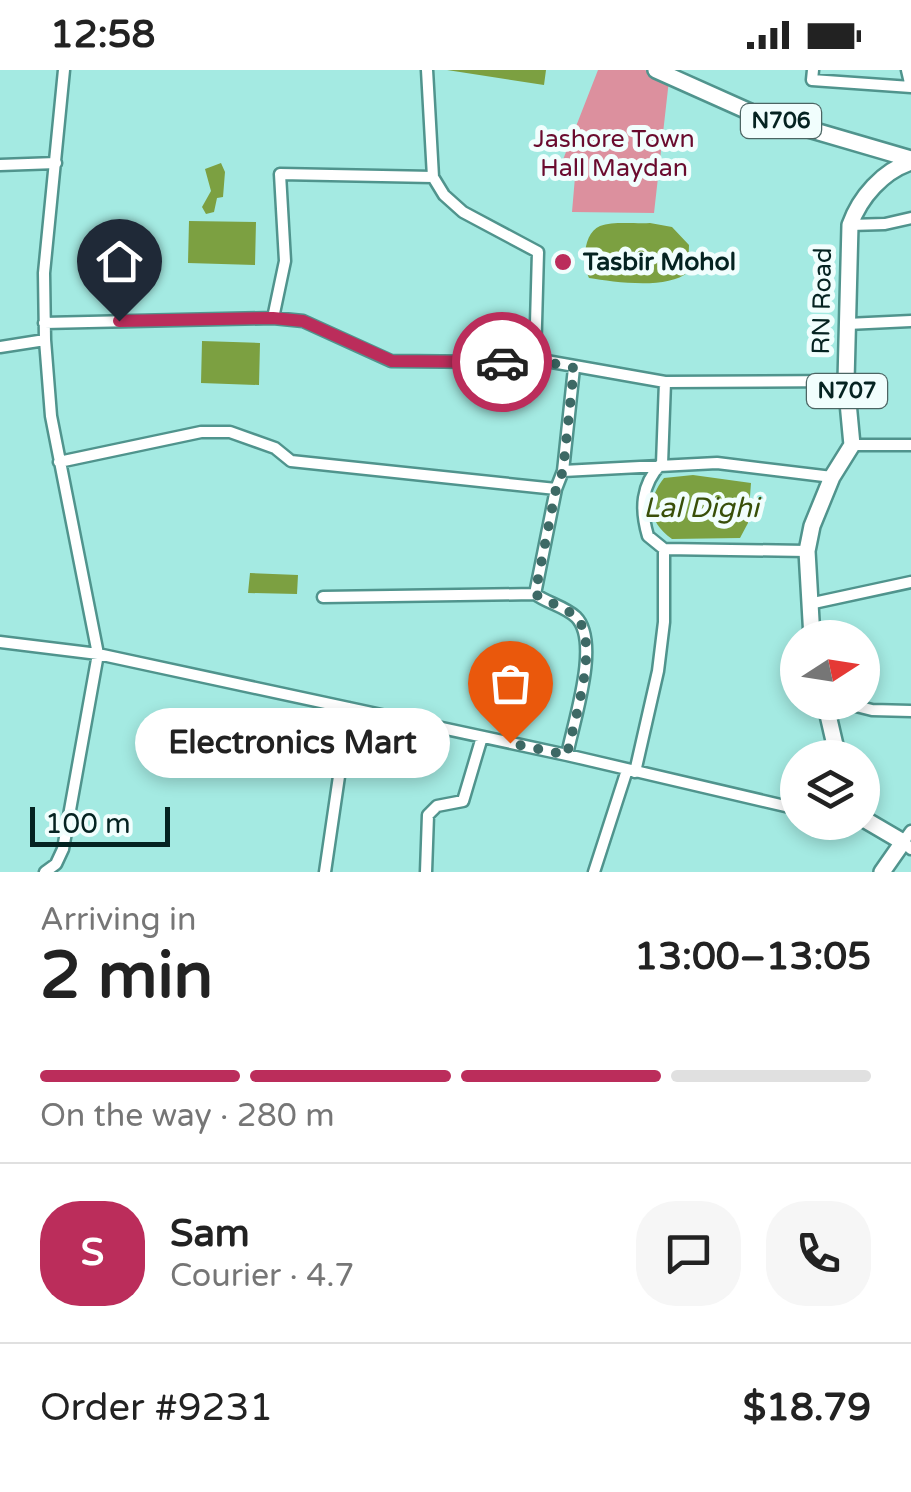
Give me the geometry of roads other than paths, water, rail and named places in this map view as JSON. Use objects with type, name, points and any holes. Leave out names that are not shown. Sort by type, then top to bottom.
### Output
[{"type":"highway","name":"N706","points":[[656,70],[750,112],[911,160]]},
{"type":"highway","name":"RN Road","points":[[852,445],[846,381],[850,225],[873,188],[894,168],[911,160]]},
{"type":"highway","name":"N707","points":[[810,620],[807,550],[812,526],[832,477],[852,445]]},
{"type":"highway","points":[[880,827],[908,841],[882,872]]},
{"type":"street","points":[[44,872],[56,864],[63,849],[98,654],[50,416],[44,340],[44,273],[64,70]]},
{"type":"street","points":[[427,70],[432,177],[462,212],[538,252],[535,359]]},
{"type":"street","points":[[813,70],[812,80],[911,87],[906,70]]},
{"type":"street","points":[[0,164],[56,162]]},
{"type":"street","points":[[273,318],[285,261],[280,174],[432,177]]},
{"type":"street","points":[[850,225],[911,218]]},
{"type":"street","points":[[44,324],[273,318],[303,321],[392,361],[535,359],[665,382],[846,381]]},
{"type":"street","points":[[847,324],[911,320]]},
{"type":"street","points":[[0,347],[44,340]]},
{"type":"street","points":[[535,594],[563,471],[574,368]]},
{"type":"street","points":[[665,382],[662,464],[647,482],[643,508],[648,536],[664,550],[807,550]]},
{"type":"street","points":[[60,462],[202,432],[230,432],[275,448],[291,461],[556,489]]},
{"type":"street","points":[[852,445],[911,445]]},
{"type":"street","points":[[563,471],[717,463],[832,477]]},
{"type":"street","points":[[594,872],[631,771],[660,654],[664,550]]},
{"type":"street","points":[[809,604],[911,582]]},
{"type":"street","points":[[323,597],[535,594],[577,618],[586,632],[588,653],[567,755]]},
{"type":"street","points":[[0,642],[98,654],[780,804]]},
{"type":"street","points":[[324,872],[349,708]]},
{"type":"street","points":[[880,710],[911,711]]},
{"type":"street","points":[[426,872],[428,815],[438,806],[463,801],[482,737]]},
{"type":"water","points":[[447,70],[546,70],[544,85]]},
{"type":"water","points":[[221,163],[225,172],[223,197],[217,198],[214,212],[206,214],[202,207],[211,191],[205,169]]},
{"type":"water","points":[[189,221],[256,222],[255,265],[188,263]]},
{"type":"water","points":[[611,224],[672,227],[689,245],[688,272],[654,283],[589,278],[586,249],[594,230]]},
{"type":"water","points":[[202,341],[260,343],[259,385],[201,383]]},
{"type":"water","name":"Lal Dighi","points":[[693,475],[751,483],[748,523],[740,538],[672,539],[658,526],[652,503],[664,478]]},
{"type":"water","points":[[250,573],[298,575],[297,594],[248,593]]},
{"type":"place","name":"Tasbir Mohol","points":[[563,262]]},
{"type":"place","name":"Electronics Mart","points":[[510,743]]},
{"type":"park label","name":"Jashore Town Hall Maydan","points":[[614,154]]}]
